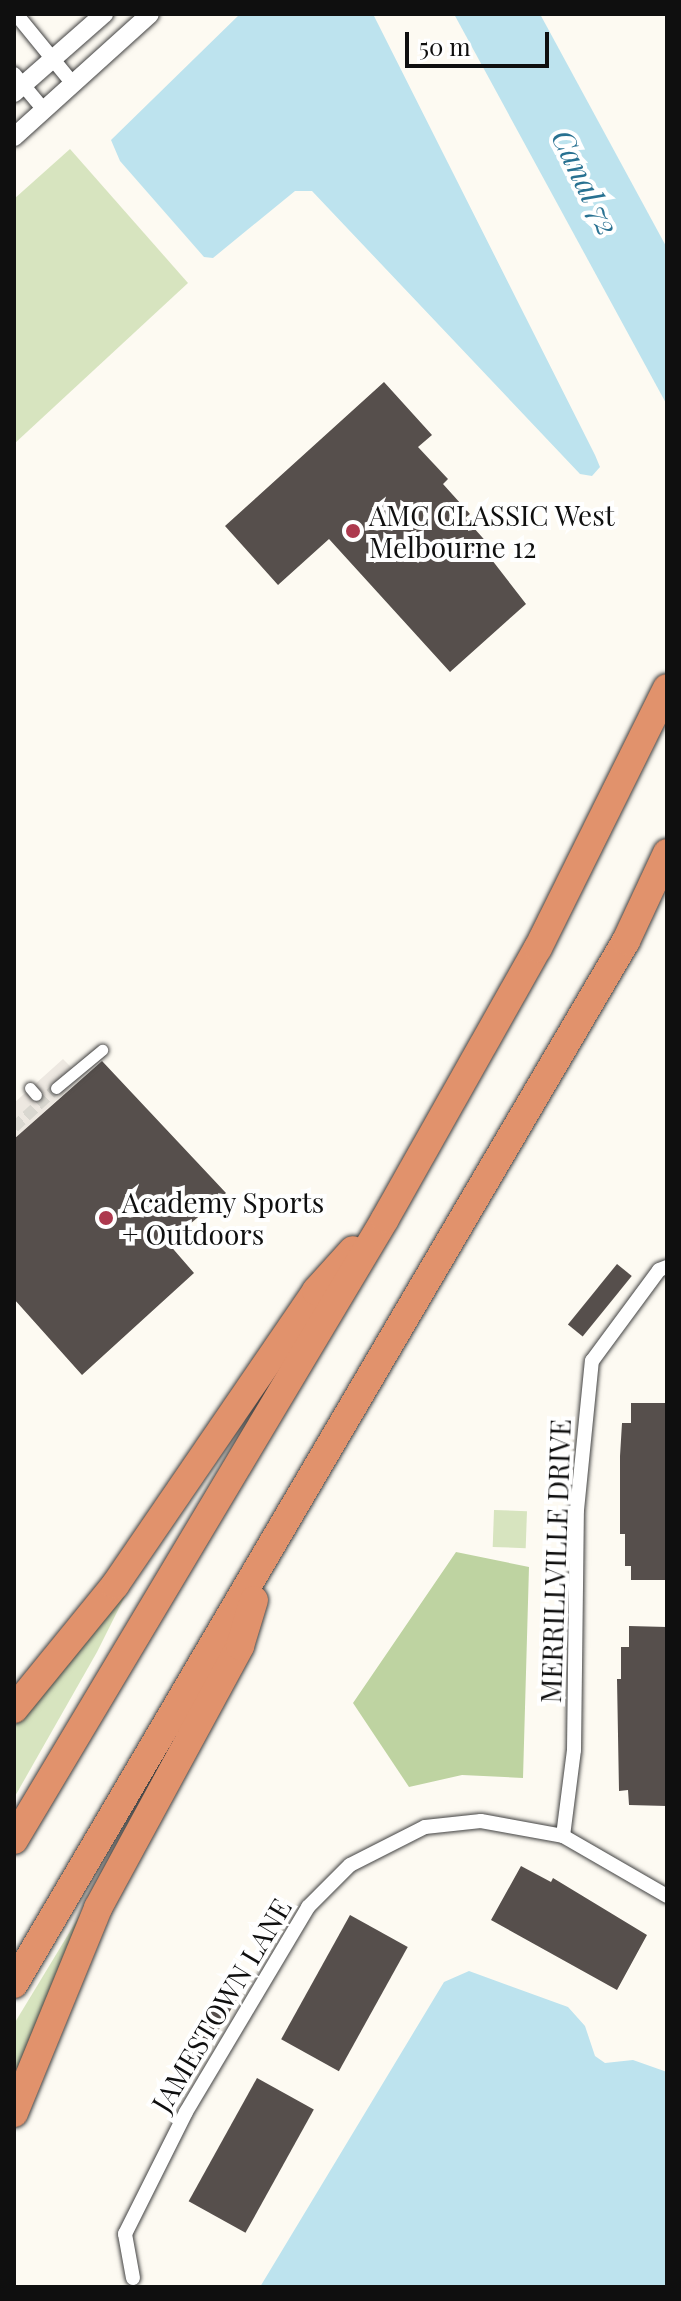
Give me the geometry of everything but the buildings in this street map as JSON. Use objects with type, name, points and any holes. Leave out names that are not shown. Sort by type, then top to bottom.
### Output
[{"type":"highway","points":[[14,1840],[385,1219],[538,948],[667,688]]},
{"type":"highway","points":[[14,1984],[626,941],[667,853]]},
{"type":"highway","points":[[14,1709],[115,1585],[316,1291],[385,1219]]},
{"type":"highway","points":[[14,2113],[98,1908],[240,1646],[271,1546]]},
{"type":"street","points":[[16,14],[73,84]]},
{"type":"street","points":[[44,110],[17,84],[54,58],[104,14]]},
{"type":"street","points":[[14,137],[150,14]]},
{"type":"street","points":[[56,1088],[102,1050]]},
{"type":"street","name":"MERRILLVILLE DRIVE","points":[[563,1836],[574,1750],[577,1510],[592,1361],[659,1270],[667,1267]]},
{"type":"street","name":"JAMESTOWN LANE","points":[[133,2278],[125,2234],[186,2112],[308,1907],[350,1865],[425,1827],[481,1821],[563,1836],[667,1896]]},
{"type":"green space","points":[[70,149],[188,283],[14,444],[14,199]]},
{"type":"green space","points":[[494,1510],[527,1511],[526,1548],[493,1547]]},
{"type":"green space","points":[[456,1552],[529,1567],[523,1778],[462,1775],[409,1787],[353,1703]]},
{"type":"green space","points":[[122,1594],[125,1596],[97,1652],[14,1798],[14,1727]]},
{"type":"green space","points":[[86,1905],[14,2087],[14,2024]]},
{"type":"shaded area","points":[[98,1045],[107,1055],[14,1139],[14,1103],[63,1059],[72,1068]]},
{"type":"water","points":[[240,14],[373,14],[595,455],[600,467],[592,476],[580,474],[312,191],[295,191],[213,258],[204,257],[120,161],[111,140]]},
{"type":"water","name":"Canal 72","points":[[454,14],[540,14],[667,248],[667,405]]},
{"type":"water","points":[[469,1971],[568,2007],[585,2026],[595,2056],[605,2063],[633,2060],[667,2072],[667,2287],[260,2287],[444,1982]]},
{"type":"tunnel","points":[[14,1127],[56,1088]]},
{"type":"place","name":"AMC CLASSIC West Melbourne 12","points":[[353,531]]},
{"type":"place","name":"Academy Sports + Outdoors","points":[[106,1218]]}]
